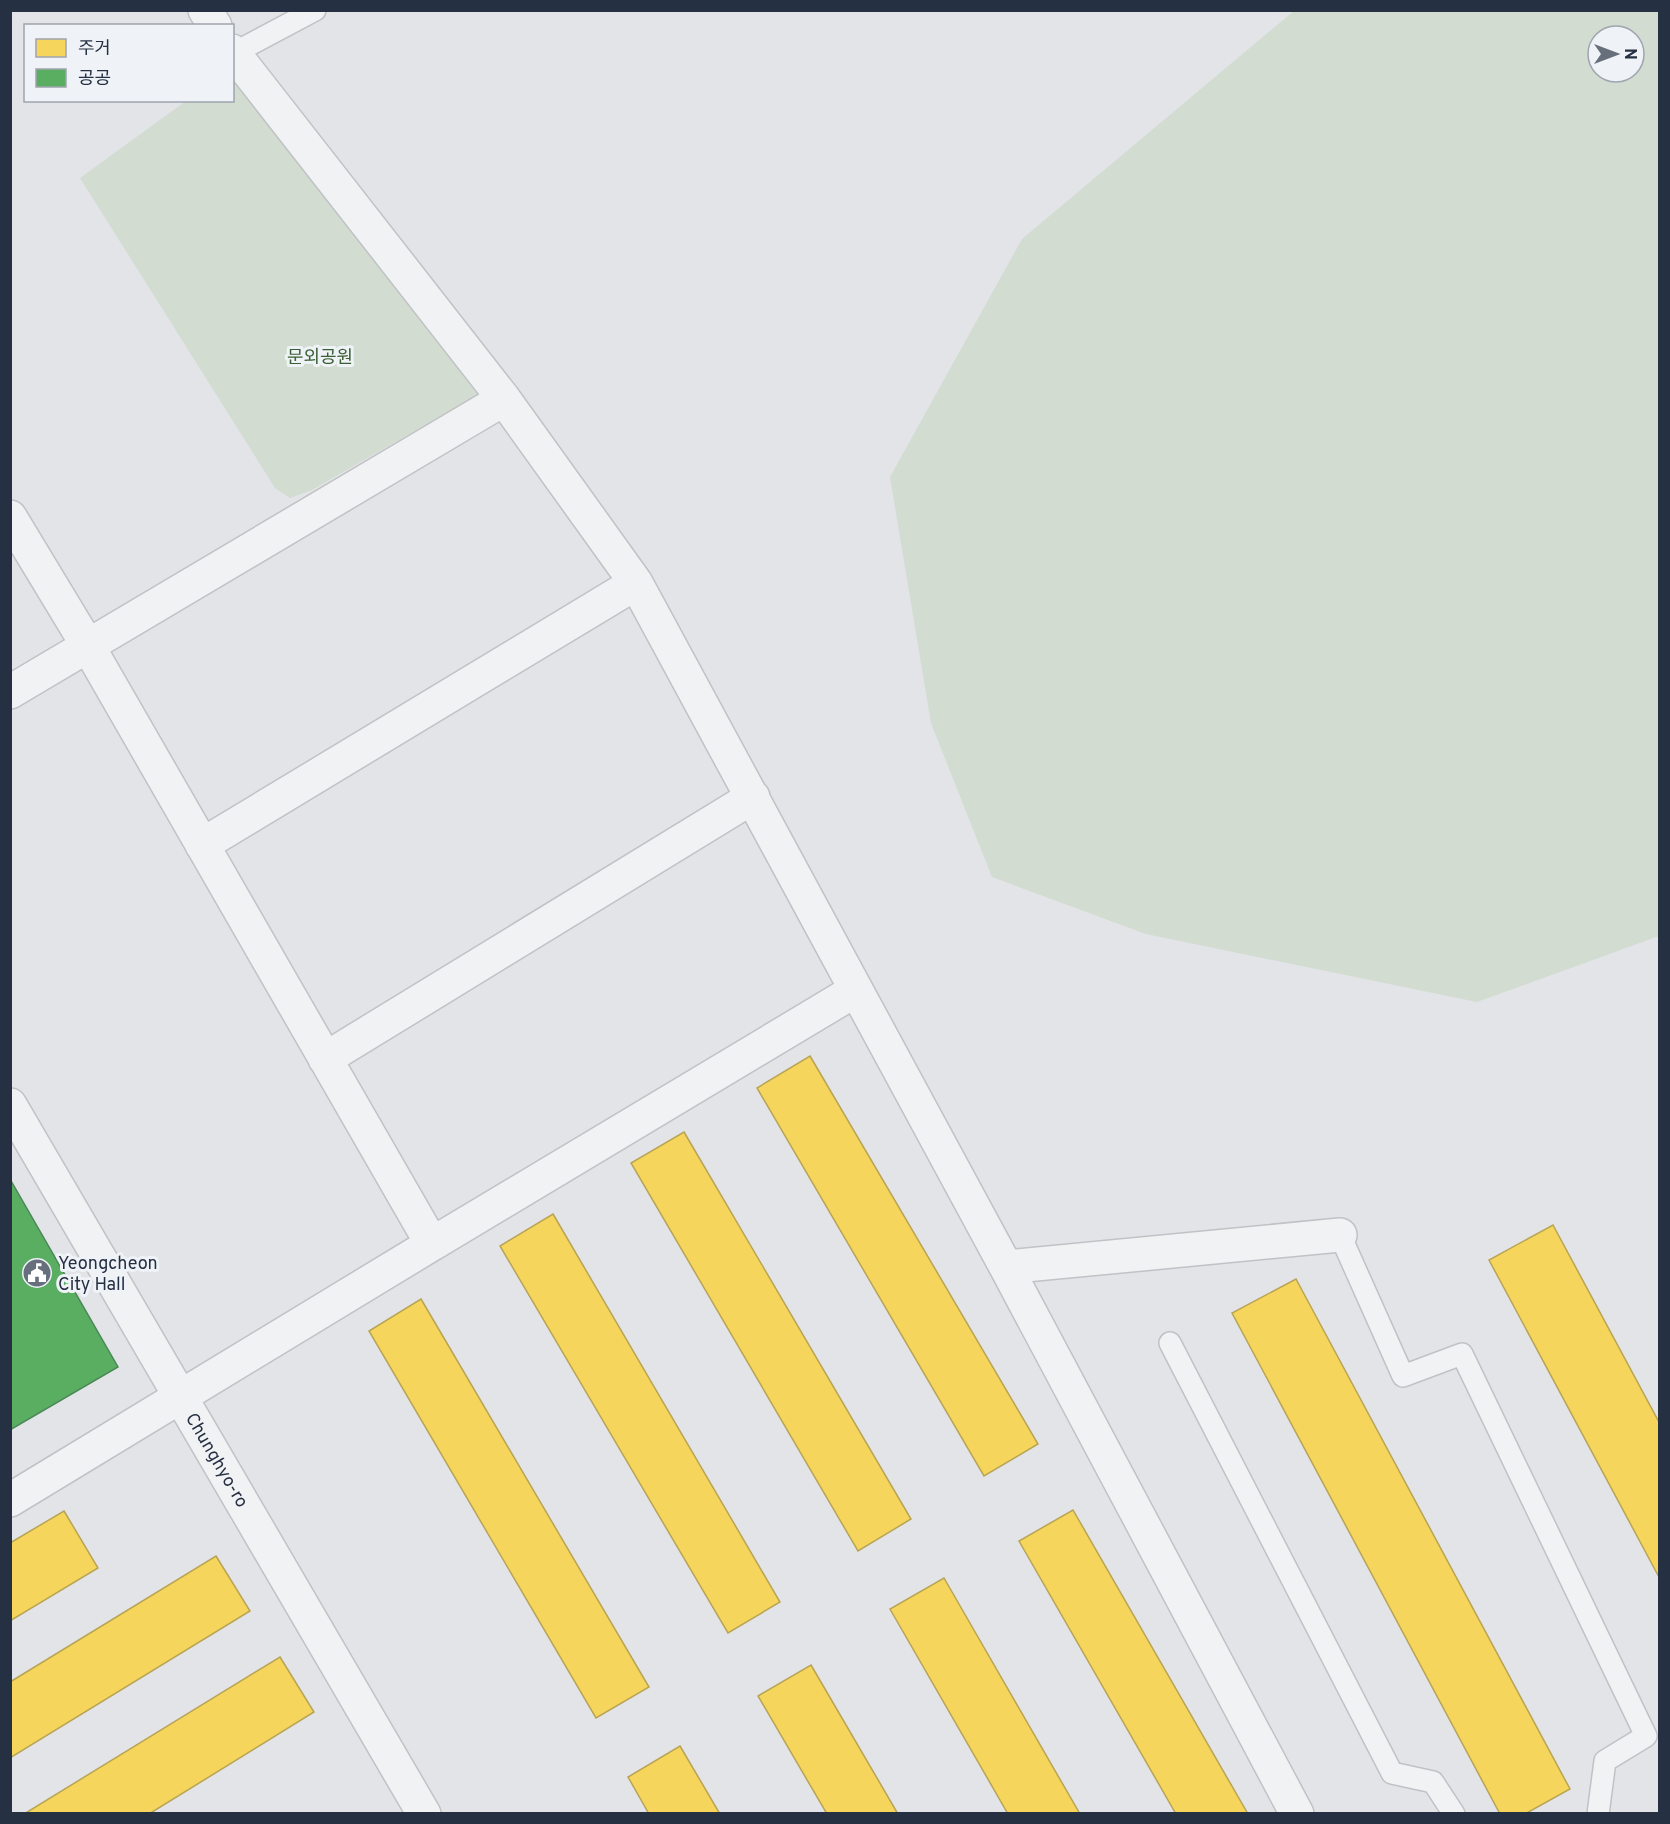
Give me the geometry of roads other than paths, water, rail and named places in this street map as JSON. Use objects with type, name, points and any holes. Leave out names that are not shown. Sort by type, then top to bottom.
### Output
[{"type":"street","points":[[205,10],[214,24]]},
{"type":"street","points":[[234,53],[504,399],[636,583],[1006,1267],[1297,1814]]},
{"type":"street","points":[[10,692],[504,399]]},
{"type":"street","points":[[10,517],[88,646],[432,1244]]},
{"type":"street","points":[[202,845],[636,583]]},
{"type":"street","points":[[324,1059],[753,797]]},
{"type":"street","points":[[10,1500],[180,1395],[856,990]]},
{"type":"street","name":"Chunghyo-ro","points":[[10,1105],[424,1814]]},
{"type":"street","points":[[1006,1267],[1340,1234]]},
{"type":"lane","points":[[234,51],[315,10]]},
{"type":"lane","points":[[1340,1234],[1402,1376],[1462,1353],[1646,1736],[1605,1761],[1598,1814]]},
{"type":"lane","points":[[1170,1343],[1392,1773],[1433,1782],[1454,1814]]},
{"type":"place","name":"Yeongcheon City Hall","points":[[37,1273]]},
{"type":"park label","name":"문외공원","points":[[320,357]]}]
